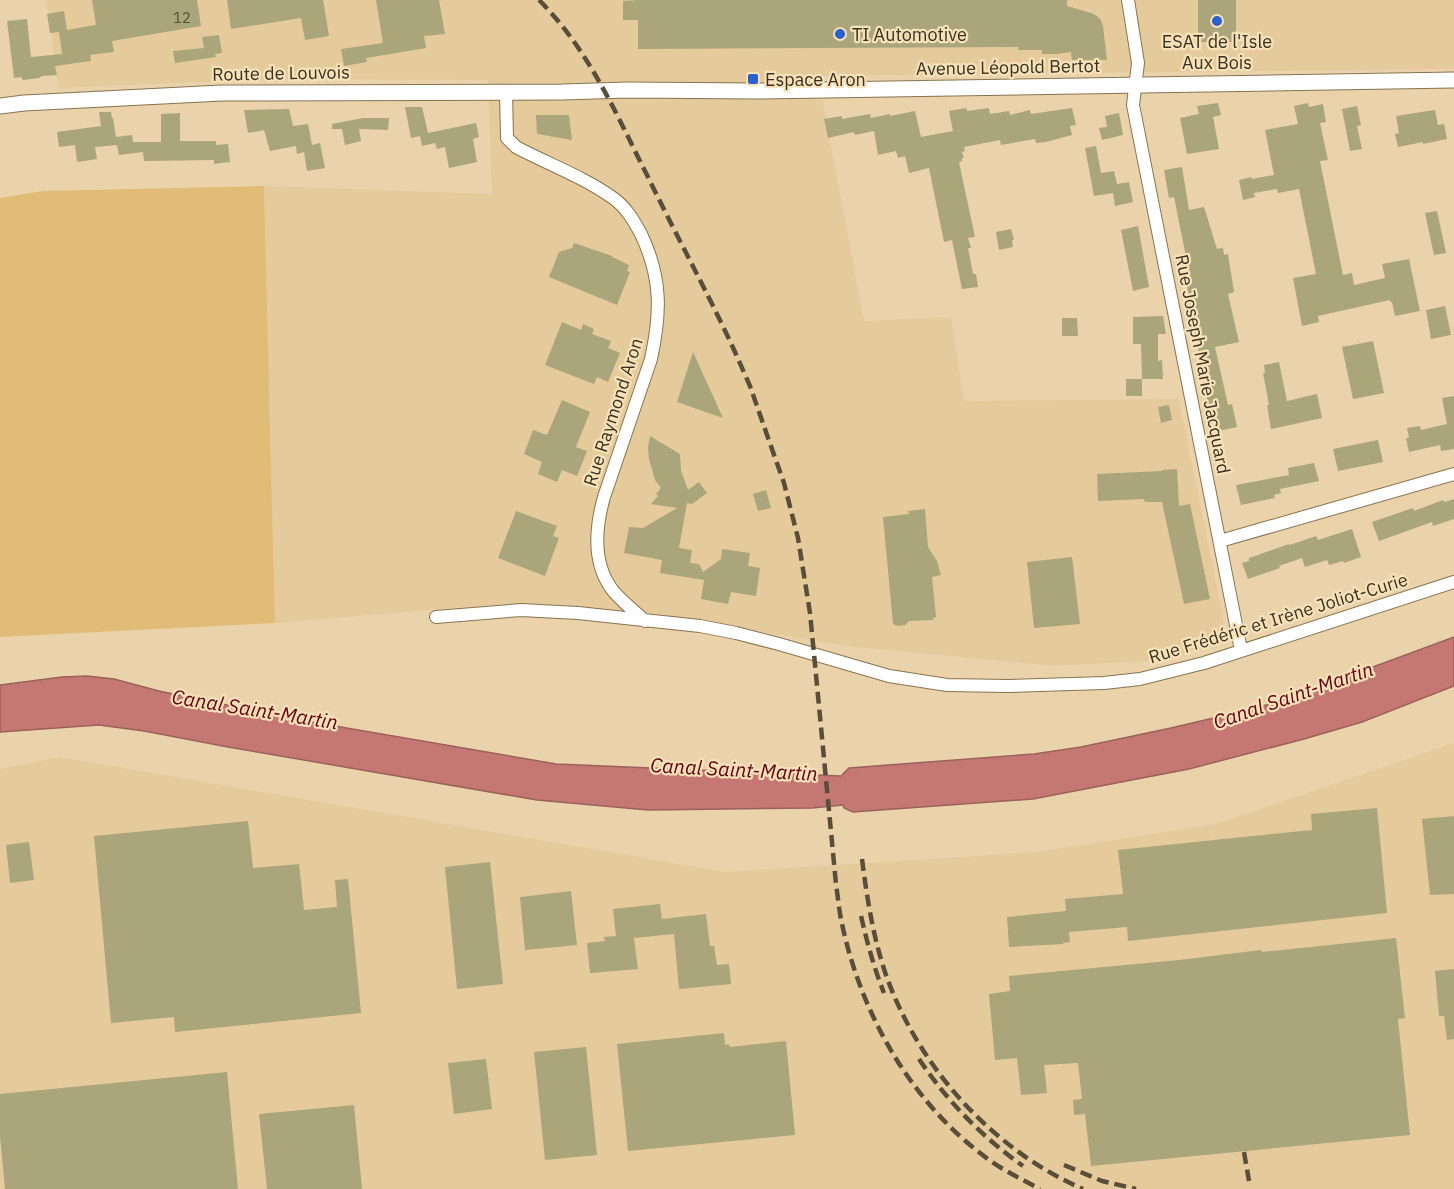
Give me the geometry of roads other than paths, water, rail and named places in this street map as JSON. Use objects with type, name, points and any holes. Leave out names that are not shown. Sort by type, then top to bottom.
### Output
[{"type":"street","name":"Rue Joseph Marie Jacquard","points":[[1128,0],[1138,63],[1133,105],[1241,650]]},
{"type":"street","name":"Avenue Léopold Bertot","points":[[562,92],[1454,80]]},
{"type":"street","name":"Rue Raymond Aron","points":[[506,92],[507,138],[516,147],[599,188],[616,200],[631,215],[649,251],[655,270],[658,316],[651,359],[604,497],[597,535],[601,569],[607,581],[614,592],[645,621]]},
{"type":"street","name":"Route de Louvois","points":[[0,106],[222,93],[562,92]]},
{"type":"street","points":[[1220,541],[1454,474]]},
{"type":"street","name":"Rue Frédéric et Irène Joliot-Curie","points":[[436,616],[521,610],[578,613],[700,626],[736,633],[889,676],[947,685],[1104,683],[1140,679],[1204,663],[1454,582]]},
{"type":"railway","points":[[539,0],[588,62],[614,108],[735,352],[750,386],[784,483],[798,538],[810,613],[840,914],[851,959],[863,993],[895,1057],[915,1087],[938,1114],[964,1140],[992,1162],[1040,1189]]},
{"type":"railway","points":[[862,859],[881,961],[900,1009],[918,1042],[939,1073],[990,1129],[1019,1152],[1083,1189]]},
{"type":"railway","points":[[861,916],[884,993]]},
{"type":"railway","points":[[919,1059],[966,1117],[993,1143],[1023,1166]]},
{"type":"railway","points":[[1244,1152],[1249,1181]]},
{"type":"railway","points":[[1064,1165],[1102,1181],[1136,1189]]},
{"type":"place","name":"ESAT de l'Isle Aux Bois","points":[[1217,21]]},
{"type":"place","name":"TI Automotive","points":[[840,34]]},
{"type":"place","name":"Espace Aron","points":[[753,79]]},
{"type":"water label","name":"Canal Saint-Martin","points":[[1293,695]]},
{"type":"water label","name":"Canal Saint-Martin","points":[[255,709]]},
{"type":"water label","name":"Canal Saint-Martin","points":[[734,769]]}]
